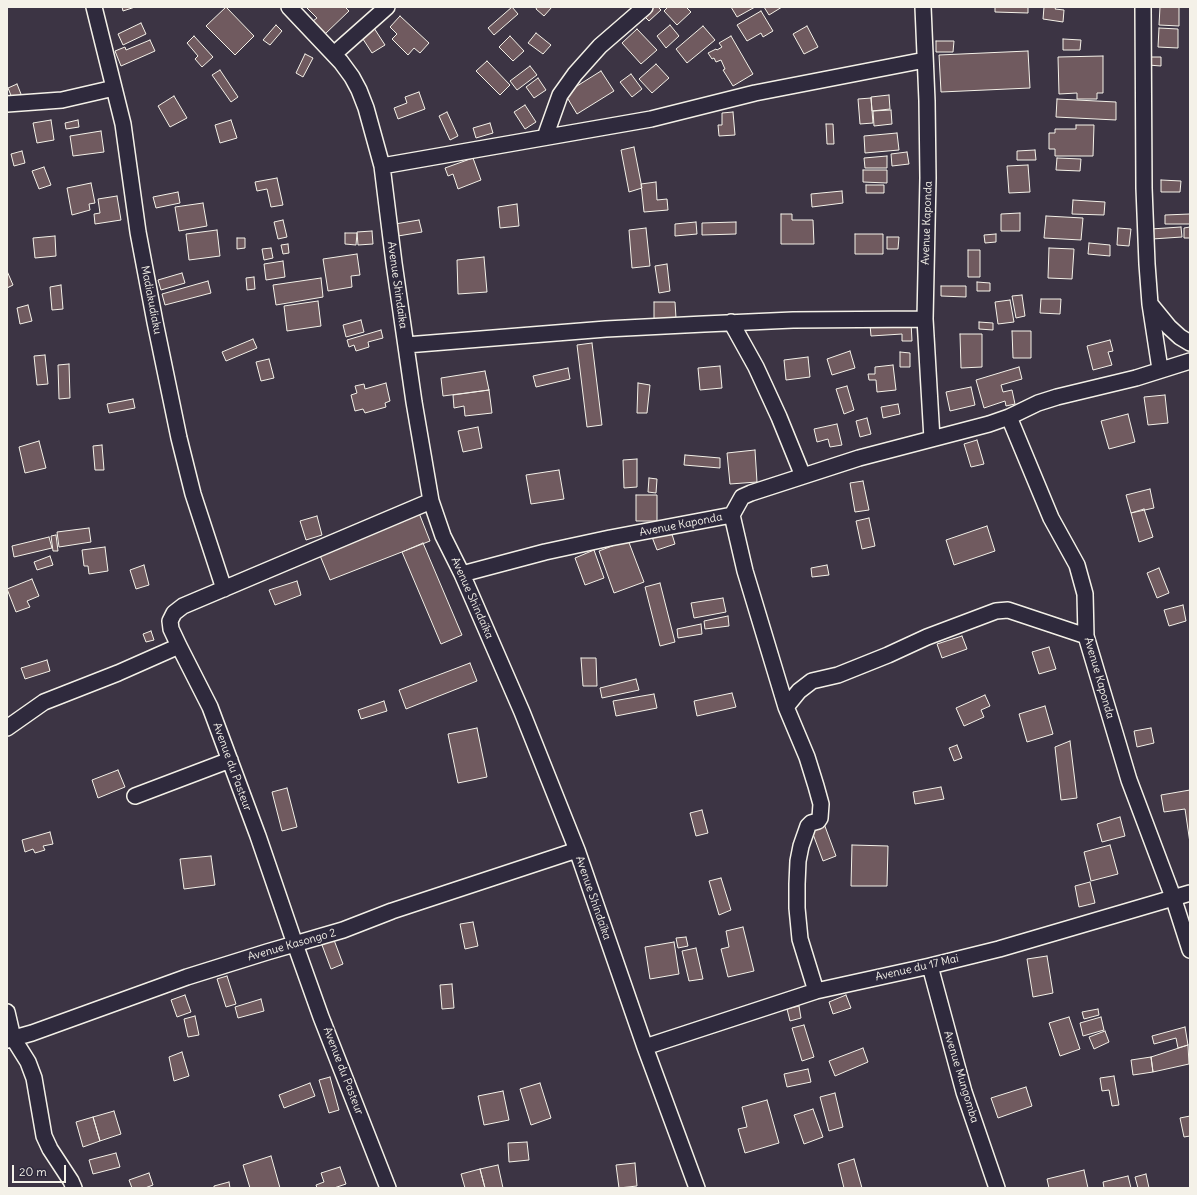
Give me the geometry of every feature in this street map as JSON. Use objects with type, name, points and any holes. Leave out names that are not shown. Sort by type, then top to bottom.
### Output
[{"type":"street","name":"Madiakudiaku","points":[[94,7],[123,124],[138,232],[179,438],[193,494],[224,590]]},
{"type":"street","name":"Avenue Shindaïka","points":[[289,7],[342,62],[359,90],[366,108],[382,166],[414,402],[431,501],[443,536],[462,574],[522,712],[577,850],[645,1047],[698,1188]]},
{"type":"street","points":[[334,54],[387,7]]},
{"type":"street","points":[[545,137],[560,95],[575,74],[600,46],[645,7]]},
{"type":"street","name":"Avenue Kaponda","points":[[923,7],[928,178],[925,319],[932,439]]},
{"type":"street","points":[[1143,7],[1144,188],[1147,264],[1150,304],[1160,369]]},
{"type":"street","points":[[382,166],[651,119],[755,93],[925,60]]},
{"type":"street","points":[[7,104],[62,100],[114,88]]},
{"type":"street","points":[[1150,304],[1169,327],[1180,337],[1190,343]]},
{"type":"street","points":[[406,345],[606,329],[731,322],[925,319]]},
{"type":"street","points":[[731,322],[756,367],[803,476]]},
{"type":"street","points":[[1009,417],[1038,403],[1057,397],[1136,378],[1160,369],[1190,361]]},
{"type":"street","name":"Avenue Kaponda","points":[[462,574],[545,552],[732,515],[739,501],[746,495],[897,447],[932,439],[1009,417],[1051,518],[1077,565],[1084,594],[1086,636],[1129,780],[1173,897],[1190,950]]},
{"type":"street","name":"Avenue du Pasteur","points":[[388,1188],[321,1017],[258,836],[210,707],[170,625],[172,615],[176,610],[183,606],[224,590],[431,501]]},
{"type":"street","points":[[732,515],[745,571],[786,707],[806,757],[821,804],[820,818],[818,821],[811,823],[808,826],[801,846],[798,861],[797,884],[797,908],[800,939],[816,991]]},
{"type":"street","points":[[786,707],[799,691],[812,681],[838,675],[888,655],[927,637],[996,611],[1008,610],[1086,636]]},
{"type":"street","points":[[7,728],[44,702],[118,673],[179,646]]},
{"type":"street","points":[[135,796],[230,760]]},
{"type":"street","name":"Avenue Kasongo 2","points":[[10,1039],[32,1033],[187,977],[343,930],[392,911],[577,850]]},
{"type":"street","name":"Avenue du 17 Mai","points":[[645,1047],[816,991],[930,966],[999,948],[1190,893]]},
{"type":"street","name":"Avenue Mungomba","points":[[930,966],[964,1092],[997,1188]]},
{"type":"street","points":[[7,1012],[10,1039],[28,1062],[34,1078],[44,1136],[50,1149],[74,1188]]},
{"type":"building","points":[[122,7],[135,7],[123,11]]},
{"type":"building","points":[[226,7],[254,36],[235,55],[206,26]]},
{"type":"building","points":[[306,7],[345,7],[349,11],[325,34],[313,21],[317,18]]},
{"type":"building","points":[[512,7],[518,14],[494,35],[488,28]]},
{"type":"building","points":[[537,7],[552,7],[544,16],[536,9]]},
{"type":"building","points":[[651,7],[658,7],[661,10],[649,21],[643,15]]},
{"type":"building","points":[[668,7],[686,7],[691,12],[677,25],[664,11]]},
{"type":"building","points":[[731,7],[755,7],[737,17]]},
{"type":"building","points":[[764,7],[782,7],[769,15]]},
{"type":"building","points":[[995,7],[1028,7],[1028,13],[995,12]]},
{"type":"building","points":[[1044,7],[1056,7],[1055,9],[1064,10],[1063,22],[1043,19]]},
{"type":"building","points":[[1160,7],[1179,7],[1179,26],[1159,25]]},
{"type":"building","points":[[761,11],[773,31],[763,37],[761,33],[747,41],[737,25]]},
{"type":"building","points":[[400,16],[429,43],[420,53],[414,48],[408,55],[392,39],[397,34],[390,27]]},
{"type":"building","points":[[141,23],[146,34],[123,45],[118,34]]},
{"type":"building","points":[[276,25],[282,31],[270,45],[263,40]]},
{"type":"building","points":[[670,25],[679,36],[666,48],[657,36]]},
{"type":"building","points":[[703,26],[715,40],[687,63],[676,49]]},
{"type":"building","points":[[807,26],[818,47],[804,54],[793,34]]},
{"type":"building","points":[[374,28],[385,45],[372,53],[361,36]]},
{"type":"building","points":[[1159,28],[1178,29],[1178,48],[1158,47]]},
{"type":"building","points":[[637,29],[657,50],[641,64],[622,43]]},
{"type":"building","points":[[536,33],[551,45],[543,54],[528,43]]},
{"type":"building","points":[[194,36],[213,57],[202,67],[195,59],[198,56],[187,43]]},
{"type":"building","points":[[510,36],[524,51],[513,61],[499,47]]},
{"type":"building","points":[[731,36],[753,74],[733,86],[723,70],[725,69],[721,60],[716,62],[708,53],[722,47],[719,43]]},
{"type":"building","points":[[1063,39],[1081,40],[1080,50],[1063,50]]},
{"type":"building","points":[[150,40],[155,51],[121,66],[115,51],[125,47],[126,50]]},
{"type":"building","points":[[936,41],[954,41],[953,52],[936,52]]},
{"type":"building","points":[[1028,51],[1030,88],[941,92],[939,55]]},
{"type":"building","points":[[305,54],[313,58],[303,77],[296,73]]},
{"type":"building","points":[[1103,56],[1103,93],[1097,93],[1097,99],[1077,99],[1077,93],[1059,94],[1058,57]]},
{"type":"building","points":[[1148,57],[1161,57],[1161,66],[1148,65]]},
{"type":"building","points":[[487,61],[510,85],[500,95],[476,71]]},
{"type":"building","points":[[656,64],[669,78],[652,93],[639,79]]},
{"type":"building","points":[[530,66],[537,75],[517,90],[510,81]]},
{"type":"building","points":[[220,70],[238,97],[231,102],[212,75]]},
{"type":"building","points":[[601,71],[614,91],[577,114],[568,99],[564,101],[561,96]]},
{"type":"building","points":[[631,74],[642,89],[632,97],[620,82]]},
{"type":"building","points":[[538,78],[546,90],[534,98],[526,87]]},
{"type":"building","points":[[17,84],[23,99],[14,103],[8,88]]},
{"type":"building","points":[[419,92],[425,109],[398,119],[394,108],[407,103],[405,97]]},
{"type":"building","points":[[889,95],[890,109],[872,111],[871,97]]},
{"type":"building","points":[[174,96],[187,118],[170,127],[158,106]]},
{"type":"building","points":[[871,98],[873,123],[860,124],[858,99]]},
{"type":"building","points":[[1057,99],[1116,102],[1116,120],[1056,117]]},
{"type":"building","points":[[525,105],[536,122],[525,129],[514,112]]},
{"type":"building","points":[[891,110],[892,124],[874,126],[873,111]]},
{"type":"building","points":[[447,112],[458,136],[450,140],[439,116]]},
{"type":"building","points":[[733,112],[735,135],[719,136],[718,125],[722,125],[722,113]]},
{"type":"building","points":[[51,120],[54,140],[37,143],[33,123]]},
{"type":"building","points":[[78,120],[79,127],[66,129],[65,123]]},
{"type":"building","points":[[231,120],[237,138],[220,143],[215,125]]},
{"type":"building","points":[[490,123],[493,133],[476,138],[473,128]]},
{"type":"building","points":[[826,124],[833,124],[834,144],[827,144]]},
{"type":"building","points":[[1076,125],[1094,125],[1093,156],[1055,156],[1055,149],[1049,149],[1049,133],[1055,133],[1055,129],[1076,129]]},
{"type":"building","points":[[101,131],[104,152],[73,156],[70,136]]},
{"type":"building","points":[[897,133],[899,150],[865,153],[864,136]]},
{"type":"building","points":[[634,147],[642,188],[629,192],[621,150]]},
{"type":"building","points":[[1035,150],[1036,160],[1017,160],[1017,151]]},
{"type":"building","points":[[22,151],[25,163],[14,166],[11,154]]},
{"type":"building","points":[[907,152],[909,164],[892,166],[891,154]]},
{"type":"building","points":[[887,156],[887,168],[865,168],[864,158]]},
{"type":"building","points":[[473,158],[481,180],[458,189],[453,174],[448,176],[445,168]]},
{"type":"building","points":[[1057,158],[1081,159],[1080,171],[1056,170]]},
{"type":"building","points":[[1028,165],[1030,192],[1009,193],[1007,166]]},
{"type":"building","points":[[44,167],[51,185],[39,189],[32,171]]},
{"type":"building","points":[[863,170],[887,170],[887,183],[863,182]]},
{"type":"building","points":[[277,178],[283,205],[271,207],[267,189],[257,191],[255,182]]},
{"type":"building","points":[[1161,180],[1181,181],[1180,192],[1161,192]]},
{"type":"building","points":[[656,182],[657,200],[667,199],[668,210],[644,212],[641,184]]},
{"type":"building","points":[[91,183],[95,203],[89,204],[90,210],[72,215],[67,188]]},
{"type":"building","points":[[866,185],[884,185],[884,193],[866,193]]},
{"type":"building","points":[[842,191],[843,203],[812,207],[811,194]]},
{"type":"building","points":[[178,192],[180,203],[156,208],[153,197]]},
{"type":"building","points":[[117,196],[121,220],[95,224],[94,214],[100,213],[98,199]]},
{"type":"building","points":[[1073,200],[1105,202],[1104,215],[1072,214]]},
{"type":"building","points":[[203,203],[207,226],[179,231],[175,207]]},
{"type":"building","points":[[517,204],[519,226],[500,228],[498,207]]},
{"type":"building","points":[[1020,213],[1020,231],[1001,231],[1001,214]]},
{"type":"building","points":[[781,214],[792,214],[792,220],[813,220],[814,244],[781,244]]},
{"type":"building","points":[[1190,214],[1190,224],[1165,224],[1165,215]]},
{"type":"building","points":[[1046,216],[1083,218],[1081,240],[1044,238]]},
{"type":"building","points":[[283,220],[287,237],[278,239],[274,222]]},
{"type":"building","points":[[419,220],[422,232],[398,236],[395,224]]},
{"type":"building","points":[[696,222],[697,234],[675,236],[675,224]]},
{"type":"building","points":[[736,222],[736,234],[702,235],[702,223]]},
{"type":"building","points":[[1181,227],[1182,237],[1152,239],[1151,229]]},
{"type":"building","points":[[1190,227],[1190,238],[1184,238],[1184,228]]},
{"type":"building","points":[[646,228],[650,266],[632,268],[629,230]]},
{"type":"building","points":[[1118,228],[1131,229],[1129,246],[1117,245]]},
{"type":"building","points":[[217,230],[220,256],[189,260],[186,234]]},
{"type":"building","points":[[372,231],[373,244],[358,245],[357,232]]},
{"type":"building","points":[[345,233],[357,233],[356,245],[345,244]]},
{"type":"building","points":[[855,234],[883,234],[883,254],[855,254]]},
{"type":"building","points":[[996,234],[996,242],[985,243],[984,235]]},
{"type":"building","points":[[55,236],[56,256],[35,258],[33,238]]},
{"type":"building","points":[[887,237],[899,237],[898,249],[887,249]]},
{"type":"building","points":[[237,238],[245,238],[245,248],[237,249]]},
{"type":"building","points":[[1089,243],[1110,245],[1110,256],[1088,254]]},
{"type":"building","points":[[288,244],[289,253],[283,254],[281,245]]},
{"type":"building","points":[[271,248],[273,258],[264,260],[262,249]]},
{"type":"building","points":[[1049,248],[1074,249],[1072,279],[1048,278]]},
{"type":"building","points":[[968,250],[980,250],[980,277],[968,277]]},
{"type":"building","points":[[357,254],[360,275],[351,276],[352,287],[328,291],[323,259]]},
{"type":"building","points":[[484,257],[487,292],[458,294],[457,260]]},
{"type":"building","points":[[283,261],[285,277],[266,280],[264,264]]},
{"type":"building","points":[[667,264],[670,291],[659,293],[655,266]]},
{"type":"building","points":[[7,271],[13,285],[7,288]]},
{"type":"building","points":[[182,273],[185,283],[161,290],[158,280]]},
{"type":"building","points":[[254,277],[255,289],[247,290],[246,278]]},
{"type":"building","points":[[321,278],[323,297],[276,305],[273,285]]},
{"type":"building","points":[[208,281],[211,293],[165,305],[162,294]]},
{"type":"building","points":[[977,282],[990,283],[990,291],[977,291]]},
{"type":"building","points":[[61,285],[63,309],[52,310],[50,287]]},
{"type":"building","points":[[941,286],[966,286],[966,297],[941,296]]},
{"type":"building","points":[[1022,295],[1025,316],[1016,318],[1012,296]]},
{"type":"building","points":[[1041,299],[1061,299],[1060,314],[1040,313]]},
{"type":"building","points":[[1010,300],[1014,322],[998,324],[995,302]]},
{"type":"building","points":[[318,301],[321,326],[287,331],[284,306]]},
{"type":"building","points":[[654,302],[675,302],[676,318],[654,319]]},
{"type":"building","points":[[28,305],[32,321],[20,324],[17,308]]},
{"type":"building","points":[[361,320],[364,332],[346,337],[343,325]]},
{"type":"building","points":[[911,322],[912,341],[902,341],[902,334],[871,336],[870,325]]},
{"type":"building","points":[[979,322],[993,323],[993,330],[979,329]]},
{"type":"building","points":[[381,330],[383,338],[368,342],[369,347],[356,351],[354,345],[349,347],[347,340]]},
{"type":"building","points":[[1012,331],[1031,331],[1031,358],[1013,358]]},
{"type":"building","points":[[960,334],[982,334],[982,367],[961,368]]},
{"type":"building","points":[[253,339],[257,348],[226,361],[222,352]]},
{"type":"building","points":[[1110,340],[1113,351],[1108,352],[1112,365],[1093,370],[1087,346]]},
{"type":"building","points":[[592,343],[602,425],[587,427],[577,345]]},
{"type":"building","points":[[850,351],[855,368],[832,375],[827,359]]},
{"type":"building","points":[[900,352],[910,353],[910,367],[900,367]]},
{"type":"building","points":[[45,355],[48,384],[37,385],[34,356]]},
{"type":"building","points":[[808,357],[810,377],[786,380],[784,360]]},
{"type":"building","points":[[269,359],[274,378],[261,381],[256,362]]},
{"type":"building","points":[[69,364],[70,398],[59,399],[58,365]]},
{"type":"building","points":[[893,365],[896,390],[877,392],[876,380],[869,380],[868,374],[875,374],[875,367]]},
{"type":"building","points":[[720,366],[722,388],[700,390],[698,368]]},
{"type":"building","points":[[1019,367],[1022,379],[1001,385],[1003,392],[1012,390],[1015,404],[1006,406],[1005,401],[984,408],[976,380]]},
{"type":"building","points":[[568,368],[570,379],[536,387],[533,376]]},
{"type":"building","points":[[485,371],[489,390],[443,396],[441,378]]},
{"type":"building","points":[[386,383],[390,401],[385,403],[386,407],[365,413],[363,409],[355,411],[351,395],[357,393],[355,386],[364,384],[365,389]]},
{"type":"building","points":[[638,383],[650,385],[647,413],[637,413]]},
{"type":"building","points":[[847,386],[854,410],[844,414],[836,389]]},
{"type":"building","points":[[971,387],[975,405],[950,411],[946,392]]},
{"type":"building","points":[[489,390],[492,413],[465,416],[464,406],[454,408],[453,395]]},
{"type":"building","points":[[1165,395],[1168,423],[1148,425],[1144,397]]},
{"type":"building","points":[[133,399],[135,408],[109,413],[107,404]]},
{"type":"building","points":[[898,404],[900,414],[883,418],[881,407]]},
{"type":"building","points":[[1128,414],[1135,442],[1109,449],[1101,421]]},
{"type":"building","points":[[867,418],[871,434],[860,437],[856,421]]},
{"type":"building","points":[[837,424],[842,445],[830,447],[828,439],[817,442],[814,429]]},
{"type":"building","points":[[478,427],[482,448],[463,452],[458,431]]},
{"type":"building","points":[[977,440],[984,464],[971,467],[964,444]]},
{"type":"building","points":[[39,441],[46,468],[25,473],[19,447]]},
{"type":"building","points":[[102,445],[104,470],[95,470],[93,446]]},
{"type":"building","points":[[755,450],[757,482],[730,484],[727,453]]},
{"type":"building","points":[[685,455],[720,458],[720,468],[684,465]]},
{"type":"building","points":[[637,459],[637,487],[624,488],[623,460]]},
{"type":"building","points":[[559,470],[564,499],[531,504],[526,475]]},
{"type":"building","points":[[649,478],[657,479],[656,493],[648,492]]},
{"type":"building","points":[[863,481],[869,510],[855,512],[850,483]]},
{"type":"building","points":[[1150,489],[1154,508],[1131,513],[1126,495]]},
{"type":"building","points":[[636,495],[657,495],[657,521],[636,521]]},
{"type":"building","points":[[1144,509],[1153,537],[1139,542],[1131,513]]},
{"type":"building","points":[[419,513],[430,541],[330,580],[319,553]]},
{"type":"building","points":[[317,516],[322,535],[306,540],[300,521]]},
{"type":"building","points":[[869,518],[875,546],[862,549],[856,521]]},
{"type":"building","points":[[987,526],[995,551],[954,565],[946,540]]},
{"type":"building","points":[[89,528],[91,542],[59,547],[57,532]]},
{"type":"building","points":[[671,531],[675,544],[657,550],[652,537]]},
{"type":"building","points":[[56,535],[58,551],[53,551],[51,536]]},
{"type":"building","points":[[49,537],[52,548],[14,557],[12,546]]},
{"type":"building","points":[[628,540],[644,582],[614,593],[599,551]]},
{"type":"building","points":[[423,543],[462,635],[441,644],[402,552]]},
{"type":"building","points":[[105,547],[108,571],[89,574],[88,566],[84,566],[82,550]]},
{"type":"building","points":[[594,550],[604,578],[585,585],[575,558]]},
{"type":"building","points":[[50,556],[53,565],[37,570],[34,562]]},
{"type":"building","points":[[144,565],[149,585],[136,589],[130,570]]},
{"type":"building","points":[[827,565],[829,575],[812,577],[811,568]]},
{"type":"building","points":[[1159,568],[1169,593],[1157,598],[1147,573]]},
{"type":"building","points":[[32,579],[39,596],[27,601],[30,607],[16,612],[7,589]]},
{"type":"building","points":[[297,581],[301,595],[275,605],[269,590]]},
{"type":"building","points":[[660,583],[675,642],[660,646],[645,587]]},
{"type":"building","points":[[723,598],[726,612],[694,618],[691,603]]},
{"type":"building","points":[[1183,605],[1186,621],[1169,626],[1164,610]]},
{"type":"building","points":[[728,616],[729,626],[705,629],[704,621]]},
{"type":"building","points":[[701,624],[702,634],[678,638],[677,629]]},
{"type":"building","points":[[151,631],[154,640],[146,642],[143,634]]},
{"type":"building","points":[[962,636],[967,649],[942,658],[937,644]]},
{"type":"building","points":[[1049,647],[1056,669],[1039,674],[1032,652]]},
{"type":"building","points":[[581,658],[596,658],[597,686],[583,686]]},
{"type":"building","points":[[47,660],[50,671],[25,679],[21,668]]},
{"type":"building","points":[[470,663],[477,681],[406,709],[399,690]]},
{"type":"building","points":[[636,679],[639,690],[602,698],[600,688]]},
{"type":"building","points":[[732,693],[736,707],[697,716],[694,701]]},
{"type":"building","points":[[654,694],[657,708],[616,716],[613,701]]},
{"type":"building","points":[[985,695],[990,706],[981,710],[984,717],[964,726],[956,708]]},
{"type":"building","points":[[384,701],[387,711],[361,719],[358,710]]},
{"type":"building","points":[[1045,706],[1053,734],[1027,742],[1019,714]]},
{"type":"building","points":[[477,728],[487,777],[458,783],[448,734]]},
{"type":"building","points":[[1151,728],[1154,743],[1137,747],[1134,731]]},
{"type":"building","points":[[1070,741],[1077,798],[1061,800],[1055,747]]},
{"type":"building","points":[[957,745],[962,758],[954,761],[949,748]]},
{"type":"building","points":[[118,770],[125,787],[98,798],[92,780]]},
{"type":"building","points":[[941,787],[944,799],[915,804],[913,792]]},
{"type":"building","points":[[287,788],[297,827],[282,831],[272,792]]},
{"type":"building","points":[[1190,790],[1190,843],[1185,809],[1164,812],[1161,795]]},
{"type":"building","points":[[702,810],[708,833],[696,836],[690,813]]},
{"type":"building","points":[[1120,817],[1125,836],[1102,842],[1097,824]]},
{"type":"building","points":[[823,821],[836,856],[823,861],[810,826]]},
{"type":"building","points":[[50,832],[53,844],[43,846],[45,850],[35,853],[33,849],[25,852],[22,840]]},
{"type":"building","points":[[852,845],[888,846],[887,886],[851,886]]},
{"type":"building","points":[[1110,845],[1118,874],[1091,881],[1084,852]]},
{"type":"building","points":[[211,856],[215,885],[184,889],[180,859]]},
{"type":"building","points":[[721,878],[731,910],[719,915],[709,881]]},
{"type":"building","points":[[1090,882],[1095,903],[1079,907],[1075,886]]},
{"type":"building","points":[[473,922],[478,946],[465,949],[460,924]]},
{"type":"building","points":[[743,927],[754,971],[728,977],[721,949],[729,947],[726,931]]},
{"type":"building","points":[[686,937],[688,946],[678,948],[676,938]]},
{"type":"building","points":[[334,940],[343,964],[331,969],[322,945]]},
{"type":"building","points":[[674,942],[679,974],[650,979],[645,947]]},
{"type":"building","points":[[696,948],[703,979],[689,981],[682,951]]},
{"type":"building","points":[[1047,956],[1053,993],[1033,997],[1027,959]]},
{"type":"building","points":[[227,976],[236,1004],[226,1007],[217,979]]},
{"type":"building","points":[[452,984],[454,1008],[442,1009],[440,985]]},
{"type":"building","points":[[185,995],[191,1012],[177,1017],[171,1000]]},
{"type":"building","points":[[846,995],[851,1008],[833,1014],[829,1002]]},
{"type":"building","points":[[261,999],[264,1011],[238,1018],[235,1007]]},
{"type":"building","points":[[799,1006],[801,1018],[790,1021],[787,1009]]},
{"type":"building","points":[[1098,1009],[1099,1015],[1084,1019],[1082,1012]]},
{"type":"building","points":[[195,1016],[199,1035],[188,1037],[184,1019]]},
{"type":"building","points":[[1069,1017],[1080,1049],[1060,1056],[1049,1023]]},
{"type":"building","points":[[1101,1017],[1104,1030],[1083,1036],[1080,1023]]},
{"type":"building","points":[[804,1025],[814,1057],[802,1061],[792,1028]]},
{"type":"building","points":[[1185,1027],[1188,1045],[1178,1048],[1176,1038],[1154,1044],[1152,1036]]},
{"type":"building","points":[[1105,1031],[1109,1042],[1094,1049],[1089,1037]]},
{"type":"building","points":[[1188,1045],[1189,1064],[1153,1072],[1151,1057]]},
{"type":"building","points":[[863,1048],[868,1062],[835,1076],[829,1061]]},
{"type":"building","points":[[182,1052],[189,1076],[174,1081],[169,1057]]},
{"type":"building","points":[[1151,1057],[1153,1072],[1133,1075],[1131,1060]]},
{"type":"building","points":[[808,1069],[811,1082],[787,1087],[784,1074]]},
{"type":"building","points":[[1114,1076],[1119,1105],[1112,1106],[1109,1090],[1102,1091],[1100,1078]]},
{"type":"building","points":[[330,1077],[339,1110],[329,1113],[319,1080]]},
{"type":"building","points":[[310,1083],[315,1096],[284,1108],[279,1095]]},
{"type":"building","points":[[540,1083],[551,1118],[531,1125],[520,1089]]},
{"type":"building","points":[[1026,1087],[1032,1106],[998,1118],[991,1098]]},
{"type":"building","points":[[503,1091],[509,1120],[484,1125],[478,1096]]},
{"type":"building","points":[[835,1093],[843,1127],[829,1131],[820,1097]]},
{"type":"building","points":[[767,1100],[779,1143],[745,1153],[738,1129],[747,1127],[742,1107]]},
{"type":"building","points":[[813,1109],[823,1137],[804,1144],[794,1115]]},
{"type":"building","points":[[114,1111],[121,1134],[100,1141],[93,1117]]},
{"type":"building","points":[[1190,1116],[1190,1136],[1184,1137],[1180,1118]]},
{"type":"building","points":[[93,1117],[100,1141],[83,1147],[76,1122]]},
{"type":"building","points":[[527,1142],[529,1160],[509,1162],[508,1143]]},
{"type":"building","points":[[116,1153],[120,1167],[93,1174],[89,1160]]},
{"type":"building","points":[[271,1156],[280,1188],[250,1188],[243,1165]]},
{"type":"building","points":[[854,1159],[862,1188],[844,1188],[838,1164]]},
{"type":"building","points":[[635,1163],[637,1186],[619,1188],[616,1165]]},
{"type":"building","points":[[498,1165],[503,1188],[485,1188],[480,1169]]},
{"type":"building","points":[[340,1167],[346,1184],[334,1188],[317,1188],[316,1185],[324,1182],[321,1173]]},
{"type":"building","points":[[480,1169],[485,1188],[465,1188],[461,1174]]},
{"type":"building","points":[[1084,1170],[1088,1188],[1049,1188],[1047,1179]]},
{"type":"building","points":[[149,1173],[153,1185],[145,1188],[132,1188],[129,1180]]},
{"type":"building","points":[[1146,1174],[1149,1188],[1138,1188],[1135,1177]]},
{"type":"building","points":[[1128,1176],[1131,1188],[1104,1188],[1103,1182]]},
{"type":"building","points":[[229,1182],[230,1188],[214,1188],[214,1186]]}]
